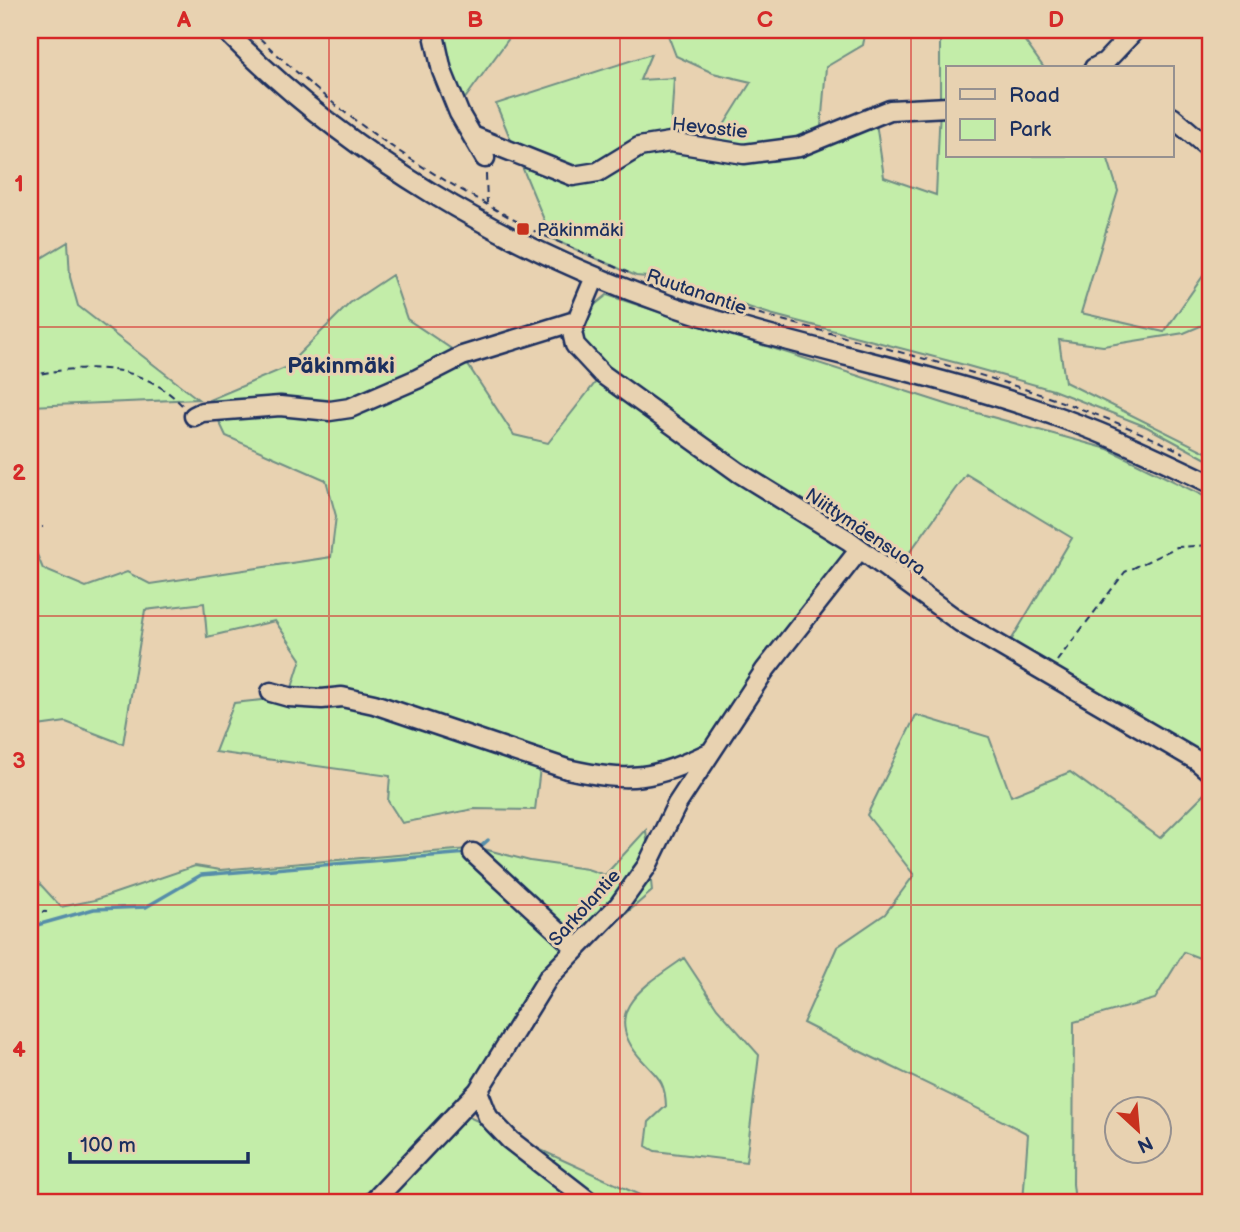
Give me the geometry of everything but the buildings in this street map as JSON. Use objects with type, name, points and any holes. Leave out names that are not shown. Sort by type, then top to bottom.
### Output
[{"type":"street","name":"Ruutanantie","points":[[225,30],[289,89],[346,136],[396,170],[516,240],[595,277],[769,337],[966,389],[1062,418],[1127,444],[1210,483]]},
{"type":"street","points":[[433,30],[442,71],[459,113],[485,158]]},
{"type":"street","points":[[1104,66],[1135,30]]},
{"type":"street","name":"Hevostie","points":[[475,137],[573,176],[598,172],[639,147],[670,142],[744,154],[799,147],[890,110],[946,107]]},
{"type":"street","points":[[1174,119],[1210,149]]},
{"type":"street","points":[[194,416],[202,412],[266,407],[330,411],[351,408],[462,356],[575,321],[595,277]]},
{"type":"street","name":"Niittymäensuora","points":[[575,321],[572,332],[575,345],[603,374],[738,472],[860,549],[960,622],[1196,760],[1210,772]]},
{"type":"street","name":"Sarkolantie","points":[[373,1202],[478,1091],[548,978],[619,905],[647,866],[677,804],[765,670],[860,549]]},
{"type":"street","points":[[271,692],[311,699],[342,697],[374,704],[589,774],[620,778],[648,777],[674,769],[711,752]]},
{"type":"street","points":[[473,853],[576,948]]},
{"type":"street","points":[[478,1091],[488,1117],[510,1140],[590,1202]]},
{"type":"path","points":[[251,30],[295,71],[394,148],[540,234],[636,276],[777,320],[965,369],[1038,392],[1114,421],[1192,457]]},
{"type":"path","points":[[485,158],[486,204]]},
{"type":"path","points":[[30,376],[66,368],[118,369],[169,391],[194,416]]},
{"type":"path","points":[[30,527],[43,527]]},
{"type":"path","points":[[1048,673],[1125,572],[1177,547],[1210,545]]},
{"type":"path","points":[[30,911],[47,912]]},
{"type":"green space","points":[[433,30],[515,30],[461,104]]},
{"type":"green space","points":[[666,30],[866,30],[863,45],[826,67],[821,127],[875,116],[884,177],[936,195],[940,30],[1017,30],[1043,66],[946,66],[946,158],[1108,158],[1118,191],[1081,313],[1164,332],[1210,266],[1210,322],[1184,333],[1103,346],[1059,340],[1065,382],[1210,454],[1210,461],[1147,427],[1053,390],[770,314],[658,278],[636,276],[552,239],[496,104],[651,54],[640,80],[674,78],[670,142],[709,149],[751,82],[713,73],[676,56]]},
{"type":"green space","points":[[68,242],[70,277],[78,306],[198,399],[30,406],[30,265]]},
{"type":"green space","points":[[392,275],[407,319],[462,356],[514,435],[548,443],[602,374],[575,345],[575,321],[607,295],[952,406],[1108,449],[1210,499],[1210,772],[1006,649],[1072,538],[966,474],[894,574],[861,549],[711,752],[648,777],[541,760],[535,810],[474,809],[402,823],[388,801],[390,776],[215,752],[234,703],[289,697],[301,659],[275,621],[207,637],[204,603],[145,610],[123,744],[66,722],[30,727],[30,538],[43,569],[86,587],[127,572],[150,584],[331,557],[336,516],[326,480],[226,436],[209,400],[285,368],[350,303]]},
{"type":"green space","points":[[916,715],[989,737],[1011,796],[1070,772],[1160,838],[1210,788],[1210,962],[1184,952],[1155,999],[1074,1022],[1075,1202],[1023,1202],[1028,1134],[803,1023],[837,947],[885,914],[914,875],[867,815]]},
{"type":"green space","points":[[646,830],[652,891],[560,971],[460,1113],[646,1198],[646,1202],[30,1202],[30,873],[61,907],[95,900],[195,866],[220,870],[480,848],[530,861],[587,869],[605,875]]},
{"type":"green space","points":[[684,958],[717,1008],[759,1055],[746,1162],[655,1151],[646,1146],[649,1122],[666,1106],[664,1090],[660,1080],[629,1043],[624,1027],[625,1013],[642,989]]},
{"type":"waterway","points":[[478,849],[488,840]]},
{"type":"waterway","points":[[30,927],[94,909],[146,907],[201,875],[468,853]]},
{"type":"place","name":"Päkinmäki","points":[[523,229]]},
{"type":"district","name":"Päkinmäki","points":[[341,365]]}]
